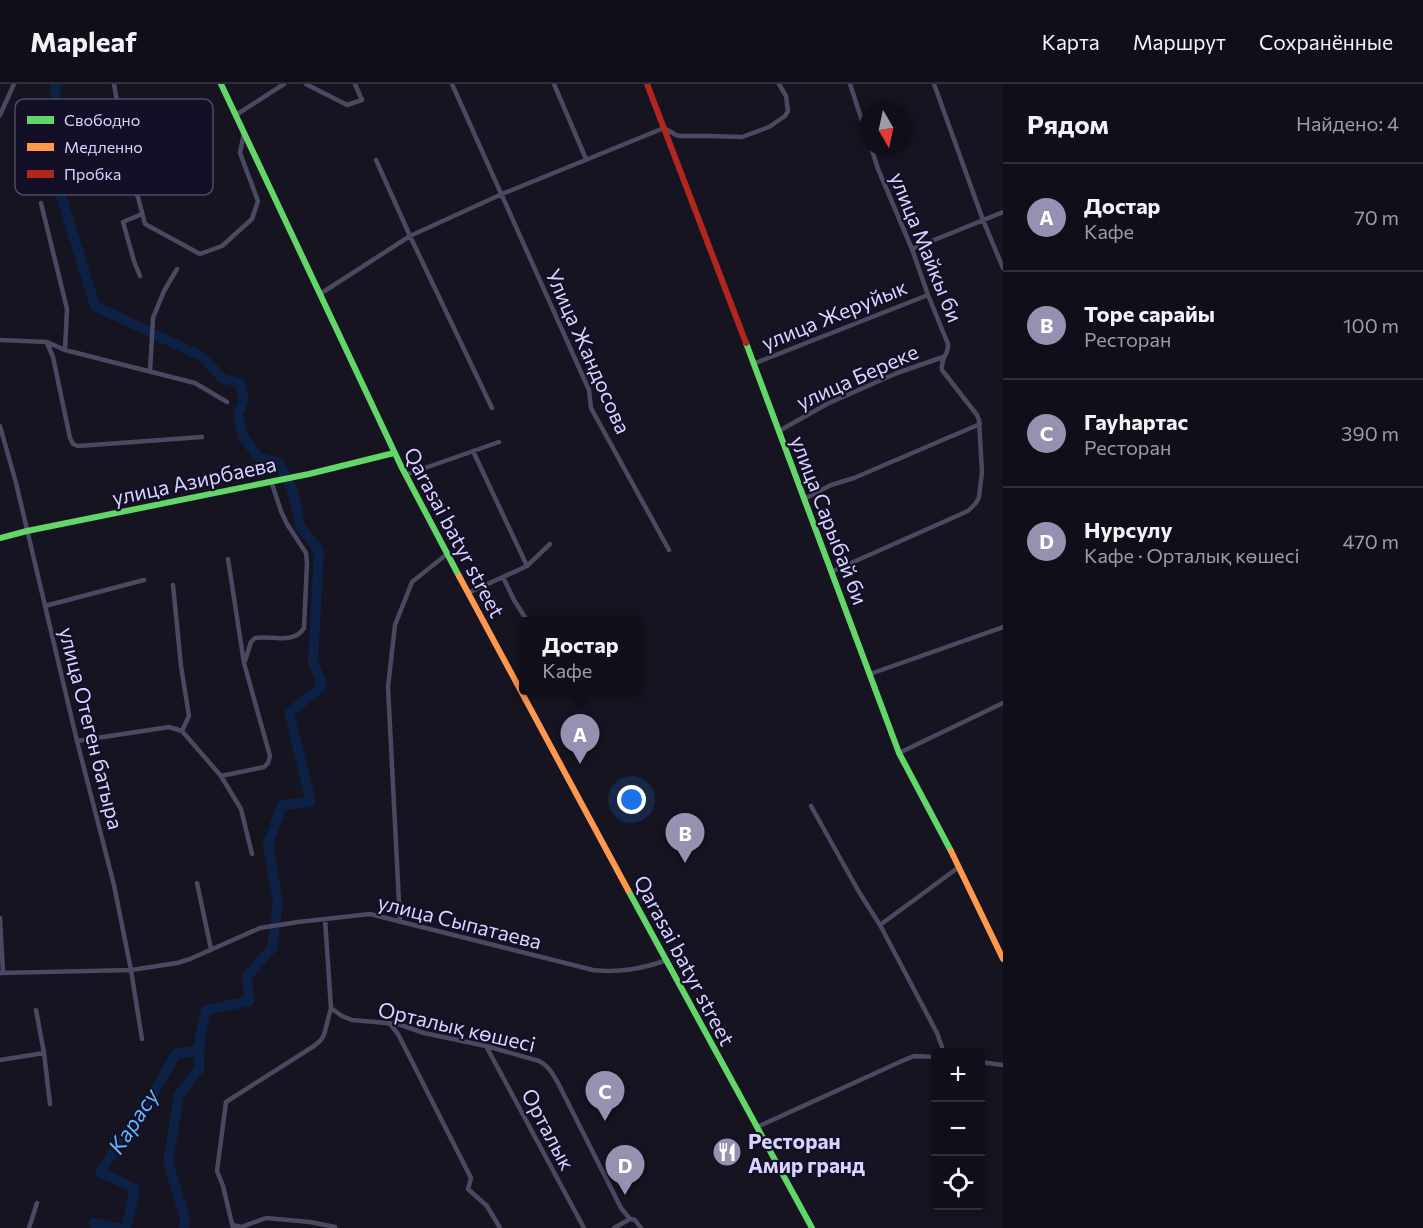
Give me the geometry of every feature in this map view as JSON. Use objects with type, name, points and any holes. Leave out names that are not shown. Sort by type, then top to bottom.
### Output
[{"type":"main road","name":"Qarasai batyr street","points":[[221,84],[394,453],[519,687]]},
{"type":"main road","name":"улица Сарыбай би","points":[[647,84],[899,753],[941,831],[1003,959]]},
{"type":"main road","name":"улица Азирбаева","points":[[0,538],[309,474],[394,453]]},
{"type":"main road","name":"Qarasai batyr street","points":[[523,695],[812,1228]]},
{"type":"street","points":[[0,115],[14,84]]},
{"type":"street","points":[[114,84],[117,99]]},
{"type":"street","points":[[236,115],[284,84]]},
{"type":"street","points":[[306,84],[347,105],[362,100],[355,84]]},
{"type":"street","name":"Улица Жандосова","points":[[452,84],[589,390],[591,408],[669,550]]},
{"type":"street","points":[[555,84],[586,159]]},
{"type":"street","points":[[320,294],[410,236],[502,194],[664,128],[680,136],[747,136],[769,126],[787,113],[788,100],[779,84]]},
{"type":"street","points":[[934,84],[983,220],[1003,268]]},
{"type":"street","points":[[853,85],[859,107]]},
{"type":"street","points":[[137,195],[145,224],[200,254],[222,246],[252,219],[258,201],[240,153],[244,133]]},
{"type":"street","name":"улица Майкы би","points":[[874,156],[948,344],[948,350],[943,357]]},
{"type":"street","points":[[376,160],[492,408]]},
{"type":"street","points":[[40,203],[67,309],[65,350]]},
{"type":"street","points":[[912,249],[1003,212]]},
{"type":"street","points":[[140,276],[123,222],[142,214]]},
{"type":"street","points":[[150,372],[153,318],[164,291],[177,269]]},
{"type":"street","name":"улица Жеруйык","points":[[753,364],[927,295]]},
{"type":"street","points":[[0,340],[47,342],[65,350],[195,383],[227,402]]},
{"type":"street","points":[[47,342],[53,357],[70,438],[74,444],[78,446],[202,437]]},
{"type":"street","name":"улица Береке","points":[[943,357],[942,370],[977,416],[980,424]]},
{"type":"street","name":"улица Береке","points":[[779,431],[827,404],[897,373],[943,357]]},
{"type":"street","points":[[804,499],[831,485],[854,478],[980,424],[982,472],[979,497],[968,511],[831,572]]},
{"type":"street","name":"улица Отеген батыра","points":[[0,426],[114,885],[142,1039]]},
{"type":"street","points":[[405,475],[499,442]]},
{"type":"street","points":[[473,451],[528,566]]},
{"type":"street","points":[[244,663],[251,642],[255,638],[295,637],[304,628],[306,553],[284,518],[274,480]]},
{"type":"street","points":[[468,593],[528,566],[550,544]]},
{"type":"street","points":[[400,922],[388,687],[395,626],[412,582],[447,554]]},
{"type":"street","points":[[221,776],[264,767],[270,756],[244,663],[228,559]]},
{"type":"street","points":[[503,577],[525,617]]},
{"type":"street","points":[[45,606],[144,580]]},
{"type":"street","points":[[173,585],[181,666],[189,716],[182,731]]},
{"type":"street","points":[[870,674],[1003,627]]},
{"type":"street","points":[[899,753],[1003,703]]},
{"type":"street","points":[[77,741],[169,727],[182,731],[221,776],[241,809],[252,854]]},
{"type":"street","points":[[811,806],[880,925],[937,1033],[942,1048]]},
{"type":"street","points":[[880,925],[959,867]]},
{"type":"street","points":[[197,883],[211,949]]},
{"type":"street","name":"улица Сыпатаева","points":[[2,973],[131,970],[177,963],[246,933],[268,926],[370,914],[593,970],[609,972],[643,968],[667,960]]},
{"type":"street","points":[[0,918],[2,973]]},
{"type":"street","points":[[325,919],[332,1008],[324,1035],[320,1041],[226,1102],[217,1171],[233,1226],[241,1227],[266,1218],[335,1227]]},
{"type":"street","name":"Орталық көшесі","points":[[332,1008],[352,1020],[406,1026],[424,1033],[486,1046],[540,1061],[551,1071],[621,1208],[641,1228]]},
{"type":"street","points":[[36,1010],[50,1104]]},
{"type":"street","points":[[389,1024],[398,1034],[471,1178],[468,1189],[487,1206],[500,1228]]},
{"type":"street","name":"Орталык","points":[[486,1046],[584,1228]]},
{"type":"street","points":[[0,1060],[44,1053]]},
{"type":"street","points":[[757,1127],[914,1056],[931,1057]]},
{"type":"street","points":[[985,1063],[1003,1065]]},
{"type":"street","points":[[29,1228],[37,1203]]},
{"type":"street","points":[[614,1228],[630,1219]]},
{"type":"waterway","points":[[55,99],[56,84]]},
{"type":"waterway","points":[[61,195],[95,306],[203,357],[222,378],[240,383],[244,400],[238,415],[243,436],[258,457],[279,463],[292,489],[301,528],[319,550],[313,661],[322,686],[289,713],[311,802],[282,805],[268,845],[278,903],[272,948],[247,976],[249,1001],[206,1010],[200,1035],[199,1069],[179,1095],[168,1162],[185,1218],[184,1228]]},
{"type":"waterway","name":"Карасу","points":[[126,1228],[135,1189],[100,1172],[153,1094],[176,1054],[199,1050]]},
{"type":"waterway","name":"Карасу","points":[[95,1228],[94,1223],[119,1228]]},
{"type":"traffic: fast","points":[[221,84],[401,466],[459,576]]},
{"type":"traffic: fast","points":[[746,343],[899,753],[951,851]]},
{"type":"traffic: fast","points":[[0,538],[309,474],[394,453]]},
{"type":"traffic: fast","points":[[628,890],[812,1228]]},
{"type":"traffic: slow","points":[[459,576],[519,687]]},
{"type":"traffic: slow","points":[[523,695],[628,890]]},
{"type":"traffic: slow","points":[[951,851],[1003,959]]},
{"type":"traffic: jam","points":[[647,84],[746,343]]},
{"type":"place","name":"Достар","points":[[580,764]]},
{"type":"place","name":"Торе сарайы","points":[[685,863]]},
{"type":"place","name":"Гауhартас","points":[[605,1121]]},
{"type":"place","name":"Ресторан Амир гранд","points":[[727,1152]]},
{"type":"place","name":"Нурсулу","points":[[625,1195]]}]
